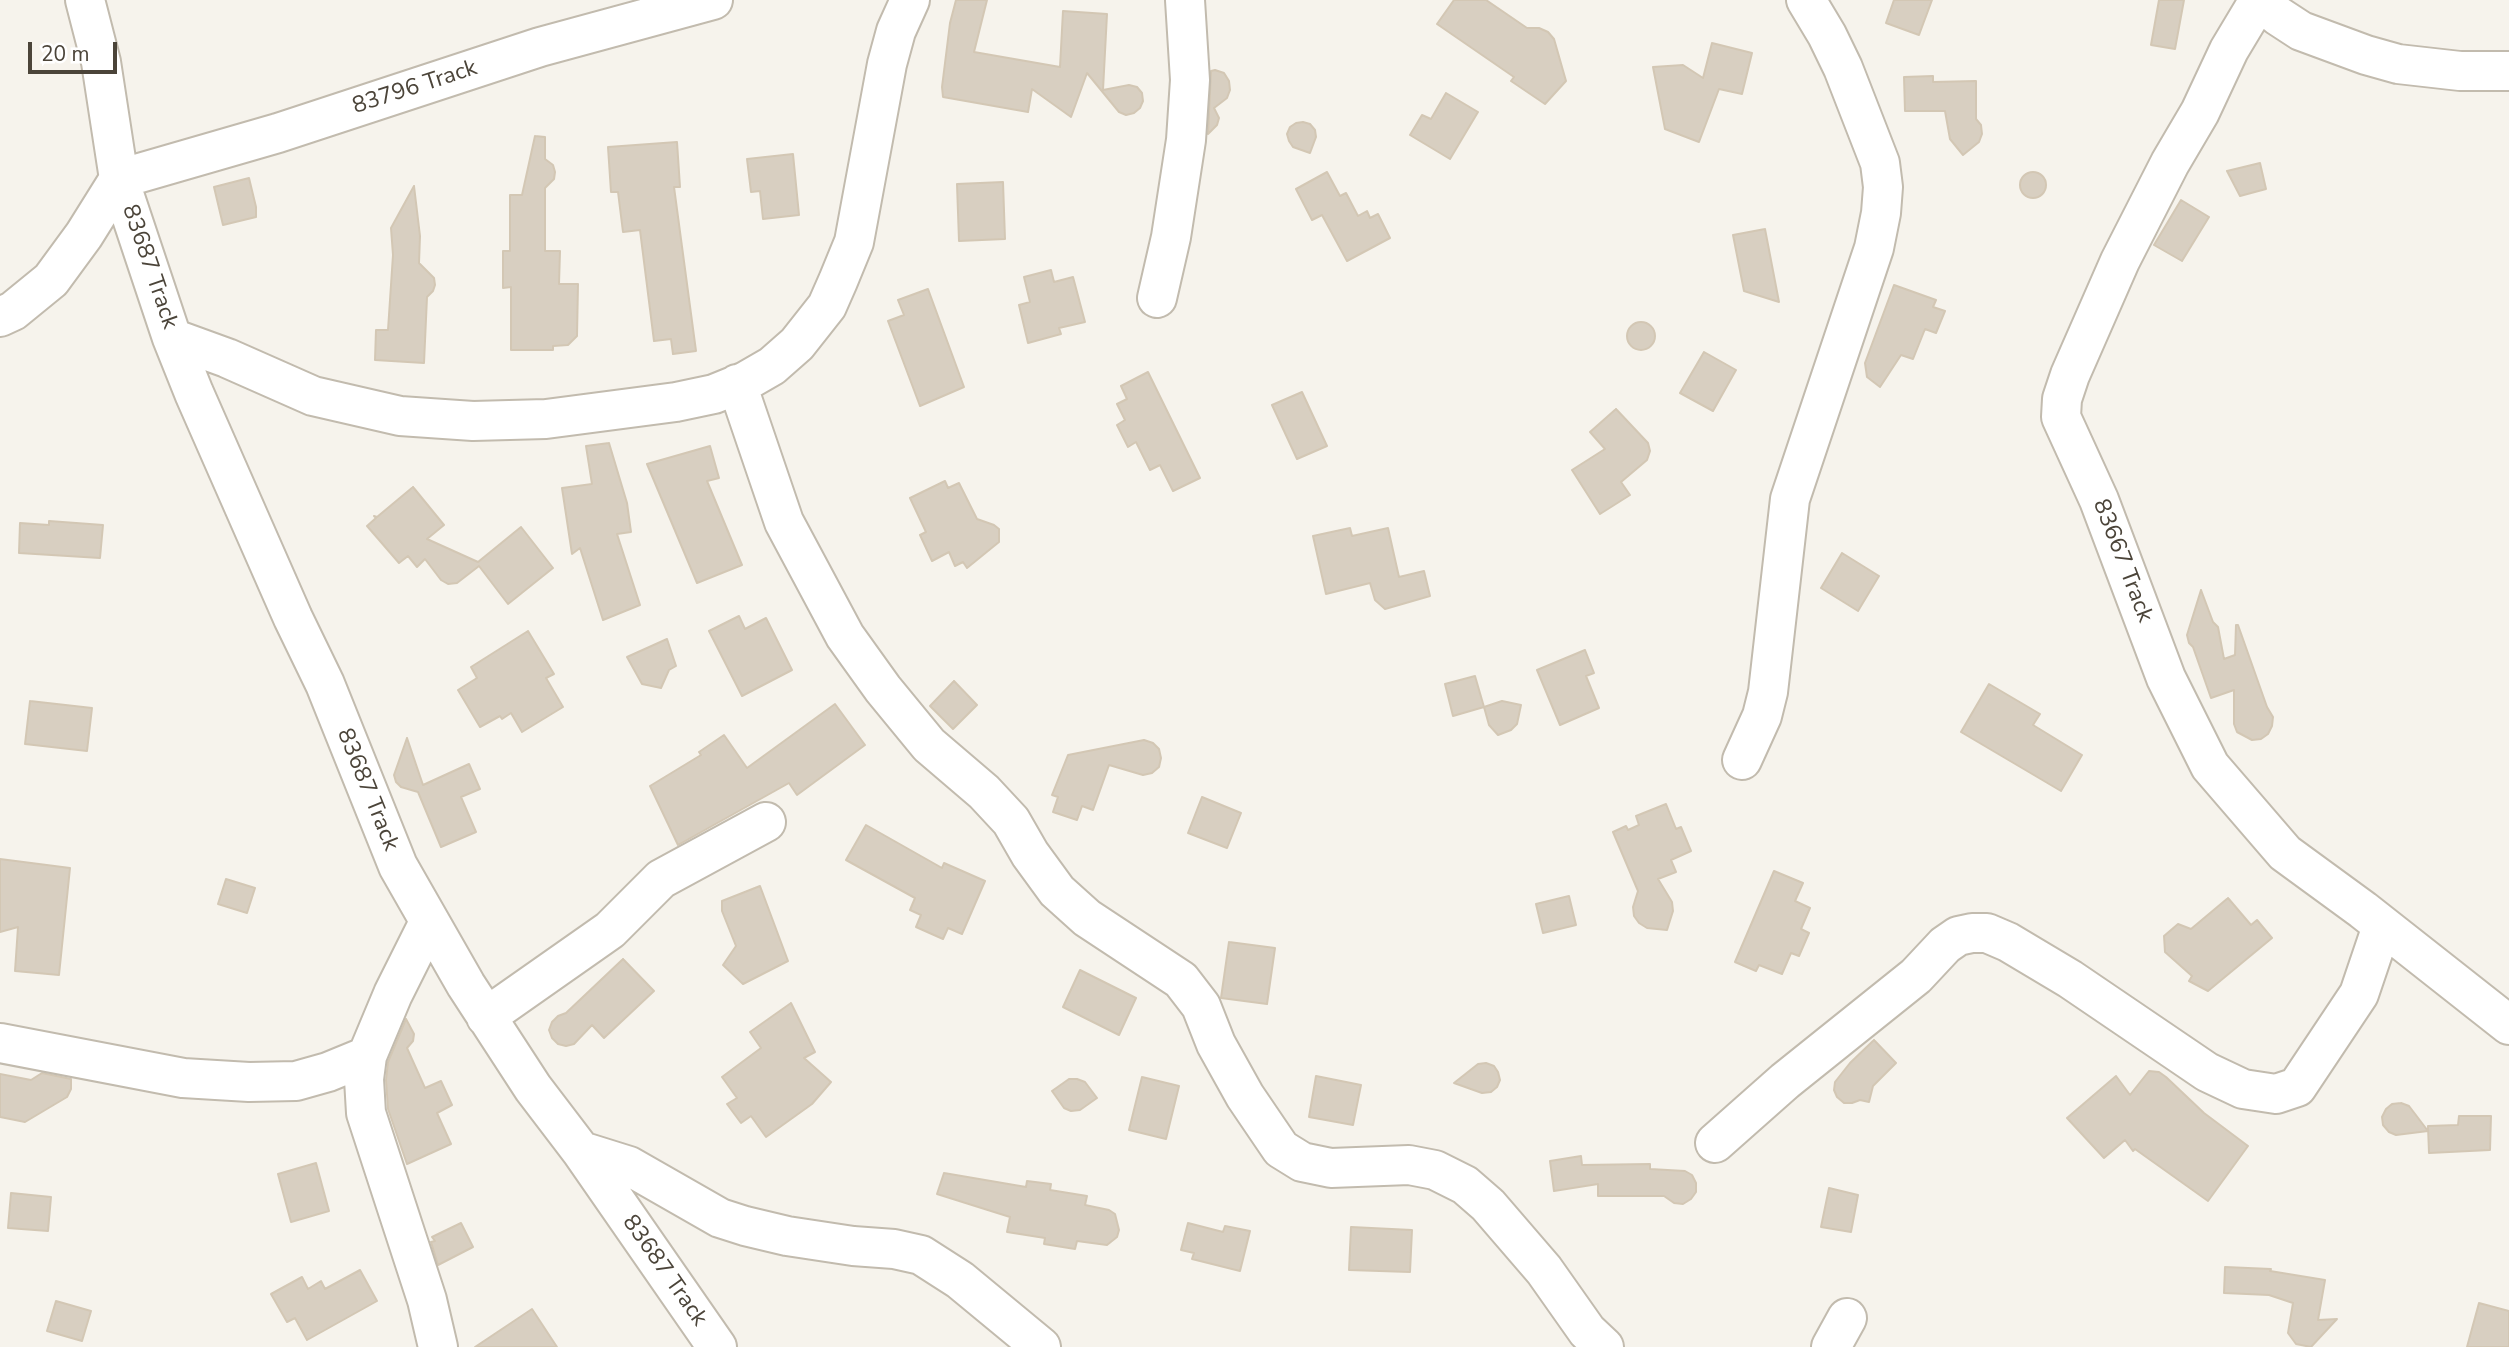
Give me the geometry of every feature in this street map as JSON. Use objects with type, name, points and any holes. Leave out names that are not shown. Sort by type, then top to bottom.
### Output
[{"type":"street","name":"83687 Track","points":[[85,0],[102,62],[119,179],[172,338],[324,684],[398,866],[486,1017],[533,1088],[717,1347]]},
{"type":"street","name":"83796 Track","points":[[119,179],[278,133],[540,47],[713,0]]},
{"type":"street","points":[[172,338],[313,396],[400,416],[473,421],[546,419],[676,402],[714,394],[737,384],[772,366],[797,344],[827,306],[856,231],[887,64],[896,31],[910,0]]},
{"type":"street","points":[[1157,298],[1171,237],[1186,140],[1190,80],[1185,0]]},
{"type":"street","points":[[1742,760],[1762,716],[1768,692],[1790,499],[1874,248],[1881,213],[1880,163],[1843,68],[1806,0]]},
{"type":"street","points":[[2259,0],[2301,31],[2366,55],[2398,64],[2459,71],[2509,71]]},
{"type":"street","name":"83667 Track","points":[[2259,0],[2229,50],[2200,112],[2120,261],[2070,375],[2062,399],[2061,417],[2099,500],[2166,678],[2210,766],[2285,853],[2509,1025]]},
{"type":"street","points":[[0,317],[13,311],[51,280],[84,235],[119,179]]},
{"type":"street","points":[[737,384],[784,522],[845,636],[929,746],[984,792],[1010,821],[1057,891],[1087,918],[1181,981],[1201,1006],[1216,1044],[1245,1096],[1281,1149],[1302,1162],[1331,1168],[1409,1165],[1436,1170],[1465,1185],[1489,1205],[1544,1270],[1587,1331],[1604,1347]]},
{"type":"street","points":[[486,1017],[610,930],[661,879],[766,822]]},
{"type":"street","points":[[429,922],[393,994],[368,1056],[364,1079],[366,1113],[427,1300],[438,1347]]},
{"type":"street","points":[[1715,1143],[1785,1081],[1916,976],[1945,945],[1958,936],[1972,933],[1987,933],[2008,942],[2070,979],[2207,1072],[2243,1089],[2276,1094],[2297,1087],[2359,994],[2382,926]]},
{"type":"street","points":[[0,1043],[183,1078],[249,1082],[296,1082],[368,1056]]},
{"type":"street","points":[[581,1152],[629,1166],[720,1218],[745,1226],[787,1236],[894,1249],[921,1255],[960,1280],[1041,1347]]},
{"type":"building","points":[[956,0],[987,0],[974,52],[1060,67],[1063,11],[1107,14],[1103,90],[1129,85],[1137,87],[1142,93],[1140,108],[1126,115],[1119,112],[1087,73],[1071,117],[1032,89],[1028,112],[943,97],[950,23]]},
{"type":"building","points":[[1454,0],[1486,0],[1527,28],[1539,28],[1548,32],[1554,39],[1566,81],[1545,104],[1511,81],[1514,77],[1437,24]]},
{"type":"building","points":[[1894,0],[1932,0],[1919,35],[1886,23]]},
{"type":"building","points":[[2159,0],[2184,0],[2175,49],[2151,45]]},
{"type":"building","points":[[1712,43],[1752,53],[1742,94],[1719,89],[1699,142],[1665,129],[1653,67],[1683,65],[1703,78]]},
{"type":"building","points":[[1211,71],[1224,73],[1230,90],[1227,98],[1214,108],[1219,118],[1217,125],[1208,134]]},
{"type":"building","points":[[1933,76],[1933,82],[1976,81],[1976,119],[1981,125],[1982,134],[1979,142],[1963,155],[1950,139],[1945,111],[1905,111],[1904,77]]},
{"type":"building","points":[[1446,93],[1478,112],[1450,159],[1410,135],[1422,115],[1431,119]]},
{"type":"building","points":[[1303,122],[1310,124],[1315,130],[1316,137],[1310,153],[1293,147],[1287,134],[1290,127]]},
{"type":"building","points":[[535,136],[545,137],[545,159],[553,165],[555,172],[554,179],[545,188],[545,251],[560,251],[559,284],[578,284],[577,336],[568,345],[553,346],[553,350],[511,350],[511,287],[503,288],[503,251],[510,251],[510,195],[522,195]]},
{"type":"building","points":[[677,142],[680,187],[674,187],[696,351],[673,354],[671,339],[654,341],[640,230],[623,232],[618,192],[611,192],[608,147]]},
{"type":"building","points":[[793,154],[799,215],[763,219],[760,191],[751,192],[747,159]]},
{"type":"building","points":[[2260,163],[2266,189],[2240,196],[2227,171]]},
{"type":"building","points":[[1327,172],[1340,196],[1346,193],[1358,216],[1367,211],[1370,218],[1378,214],[1390,238],[1347,261],[1322,215],[1312,220],[1296,189]]},
{"type":"building","points":[[2033,172],[2042,176],[2046,185],[2042,194],[2033,198],[2024,194],[2020,185],[2024,176]]},
{"type":"building","points":[[249,178],[256,217],[223,225],[214,187]]},
{"type":"building","points":[[1003,182],[1005,239],[959,241],[957,184]]},
{"type":"building","points":[[414,186],[420,236],[419,263],[434,278],[435,285],[427,297],[424,363],[375,360],[376,330],[388,330],[393,255],[391,228]]},
{"type":"building","points":[[2181,200],[2209,217],[2182,261],[2154,245]]},
{"type":"building","points":[[1765,229],[1779,302],[1744,291],[1733,235]]},
{"type":"building","points":[[1051,270],[1054,282],[1073,277],[1085,322],[1059,328],[1061,334],[1028,343],[1019,305],[1030,302],[1024,277]]},
{"type":"building","points":[[1894,285],[1936,300],[1933,307],[1945,311],[1936,333],[1925,329],[1913,359],[1901,355],[1880,387],[1867,377],[1865,363]]},
{"type":"building","points":[[928,289],[964,387],[920,406],[888,321],[904,315],[898,300]]},
{"type":"building","points":[[1641,322],[1651,326],[1655,336],[1651,346],[1641,350],[1631,346],[1627,336],[1631,326]]},
{"type":"building","points":[[1704,352],[1736,370],[1713,411],[1680,393]]},
{"type":"building","points":[[1148,372],[1200,478],[1173,491],[1160,465],[1150,470],[1136,442],[1128,447],[1117,425],[1125,420],[1117,404],[1127,399],[1121,386]]},
{"type":"building","points":[[1302,392],[1327,446],[1297,459],[1272,405]]},
{"type":"building","points":[[1616,409],[1648,443],[1650,451],[1647,460],[1621,482],[1630,495],[1600,514],[1572,470],[1605,449],[1590,432]]},
{"type":"building","points":[[609,443],[627,503],[631,532],[617,534],[640,605],[603,620],[580,548],[572,554],[562,488],[592,484],[586,446]]},
{"type":"building","points":[[710,446],[719,478],[707,481],[742,565],[697,583],[647,464]]},
{"type":"building","points":[[945,481],[948,488],[959,483],[977,519],[999,529],[999,542],[967,568],[963,562],[955,566],[949,552],[932,561],[920,535],[926,532],[910,498]]},
{"type":"building","points":[[413,487],[444,525],[427,539],[478,562],[521,527],[553,568],[508,604],[479,566],[457,583],[448,584],[441,580],[425,559],[417,567],[408,556],[399,563],[367,526],[376,518],[374,516],[377,517]]},
{"type":"building","points":[[49,521],[103,525],[100,558],[19,553],[20,523],[49,525]]},
{"type":"building","points":[[1350,528],[1352,536],[1388,528],[1399,577],[1424,571],[1430,596],[1385,609],[1375,600],[1370,583],[1326,594],[1313,536]]},
{"type":"building","points":[[1842,553],[1879,576],[1858,611],[1821,588]]},
{"type":"building","points":[[2201,590],[2213,622],[2218,627],[2224,659],[2235,655],[2238,625],[2273,717],[2268,734],[2261,739],[2252,740],[2237,732],[2234,724],[2234,690],[2211,698],[2187,635]]},
{"type":"building","points":[[739,616],[745,629],[766,618],[792,670],[742,696],[709,631]]},
{"type":"building","points":[[528,631],[554,674],[546,678],[563,707],[522,732],[511,713],[480,727],[458,690],[477,678],[471,667]]},
{"type":"building","points":[[667,639],[676,666],[669,670],[661,688],[642,684],[627,657]]},
{"type":"building","points":[[1585,650],[1594,673],[1586,676],[1599,708],[1560,725],[1537,670]]},
{"type":"building","points":[[1475,676],[1484,707],[1453,716],[1445,684]]},
{"type":"building","points":[[954,681],[977,705],[953,729],[930,706]]},
{"type":"building","points":[[1989,684],[2040,714],[2033,725],[2082,755],[2061,791],[1961,732]]},
{"type":"building","points":[[30,701],[92,708],[87,751],[25,744]]},
{"type":"building","points":[[1502,701],[1521,705],[1517,724],[1511,730],[1498,735],[1489,725],[1484,707]]},
{"type":"building","points":[[835,704],[865,745],[797,795],[789,783],[678,845],[650,786],[701,755],[699,752],[724,735],[747,768]]},
{"type":"building","points":[[407,738],[423,785],[469,764],[480,789],[461,797],[476,832],[441,847],[418,792],[401,787],[396,782],[394,775]]},
{"type":"building","points":[[1144,740],[1159,749],[1159,767],[1152,773],[1143,775],[1109,765],[1093,810],[1082,806],[1077,820],[1053,812],[1058,797],[1052,795],[1068,755]]},
{"type":"building","points":[[1202,797],[1241,813],[1227,848],[1188,833]]},
{"type":"building","points":[[1666,804],[1676,829],[1681,827],[1691,851],[1671,860],[1676,872],[1658,879],[1672,902],[1673,911],[1667,930],[1647,928],[1634,916],[1633,907],[1638,891],[1613,832],[1626,826],[1628,830],[1639,825],[1636,816]]},
{"type":"building","points":[[866,825],[942,868],[944,863],[985,881],[962,934],[948,928],[943,939],[916,927],[921,915],[910,910],[915,898],[846,860]]},
{"type":"building","points":[[0,859],[70,868],[59,975],[15,971],[18,927],[0,932]]},
{"type":"building","points":[[1774,871],[1803,883],[1795,901],[1810,908],[1801,929],[1809,933],[1799,956],[1791,953],[1782,974],[1759,965],[1756,971],[1735,962]]},
{"type":"building","points":[[226,879],[255,888],[247,913],[218,904]]},
{"type":"building","points":[[760,886],[788,961],[743,984],[723,965],[736,946],[722,911],[722,901]]},
{"type":"building","points":[[1569,896],[1576,925],[1543,933],[1536,904]]},
{"type":"building","points":[[2228,898],[2251,925],[2257,920],[2272,938],[2208,991],[2189,981],[2192,976],[2165,952],[2164,936],[2178,924],[2191,929]]},
{"type":"building","points":[[1229,942],[1275,948],[1267,1004],[1221,998]]},
{"type":"building","points":[[623,959],[654,991],[604,1038],[592,1025],[574,1044],[558,1044],[549,1030],[552,1022],[566,1013]]},
{"type":"building","points":[[1080,970],[1136,998],[1119,1035],[1063,1007]]},
{"type":"building","points":[[791,1003],[815,1052],[804,1058],[831,1082],[812,1104],[766,1137],[751,1116],[741,1123],[727,1104],[737,1098],[722,1077],[761,1048],[750,1032]]},
{"type":"building","points":[[406,1019],[414,1034],[413,1041],[407,1048],[425,1088],[441,1081],[452,1105],[437,1113],[451,1144],[407,1164],[388,1109],[386,1080],[388,1062]]},
{"type":"building","points":[[1874,1040],[1896,1063],[1873,1086],[1869,1102],[1860,1100],[1844,1103],[1834,1090],[1835,1082]]},
{"type":"building","points":[[1478,1064],[1494,1066],[1500,1080],[1491,1092],[1482,1093],[1454,1083]]},
{"type":"building","points":[[2149,1071],[2159,1072],[2166,1077],[2204,1113],[2248,1146],[2208,1201],[2135,1149],[2133,1151],[2125,1140],[2104,1158],[2067,1118],[2116,1076],[2130,1095]]},
{"type":"building","points":[[42,1073],[71,1079],[71,1089],[67,1097],[25,1122],[0,1117],[0,1074],[31,1080]]},
{"type":"building","points":[[1316,1076],[1361,1085],[1353,1125],[1309,1117]]},
{"type":"building","points":[[1142,1077],[1179,1086],[1166,1139],[1129,1130]]},
{"type":"building","points":[[1069,1079],[1085,1082],[1097,1098],[1080,1110],[1071,1111],[1064,1108],[1052,1091]]},
{"type":"building","points":[[2392,1104],[2409,1106],[2428,1131],[2396,1135],[2389,1132],[2383,1125],[2382,1117]]},
{"type":"building","points":[[2459,1116],[2491,1116],[2490,1150],[2429,1153],[2428,1126],[2458,1125]]},
{"type":"building","points":[[1581,1156],[1582,1165],[1650,1164],[1650,1169],[1685,1171],[1692,1175],[1696,1192],[1683,1204],[1674,1203],[1664,1196],[1598,1196],[1598,1184],[1554,1191],[1550,1161]]},
{"type":"building","points":[[316,1163],[329,1211],[291,1222],[278,1174]]},
{"type":"building","points":[[944,1173],[1026,1187],[1027,1181],[1051,1184],[1050,1190],[1087,1196],[1085,1205],[1109,1210],[1115,1214],[1119,1230],[1117,1237],[1107,1245],[1077,1241],[1075,1249],[1044,1244],[1045,1238],[1007,1232],[1010,1217],[937,1194]]},
{"type":"building","points":[[1829,1188],[1858,1195],[1851,1232],[1821,1227]]},
{"type":"building","points":[[11,1193],[51,1197],[48,1231],[8,1228]]},
{"type":"building","points":[[461,1223],[473,1247],[438,1265],[432,1237]]},
{"type":"building","points":[[1188,1223],[1223,1232],[1225,1226],[1250,1231],[1240,1271],[1192,1259],[1194,1253],[1181,1250]]},
{"type":"building","points":[[1351,1227],[1412,1230],[1410,1272],[1349,1270]]},
{"type":"building","points":[[2225,1267],[2271,1269],[2270,1271],[2325,1280],[2318,1320],[2337,1319],[2311,1347],[2296,1344],[2288,1333],[2293,1303],[2269,1295],[2224,1293]]},
{"type":"building","points":[[360,1270],[377,1301],[307,1340],[295,1318],[287,1322],[271,1294],[302,1277],[308,1289],[321,1281],[325,1289]]},
{"type":"building","points":[[56,1301],[91,1311],[82,1341],[47,1331]]},
{"type":"building","points":[[2479,1303],[2509,1311],[2509,1347],[2467,1347]]},
{"type":"building","points":[[532,1309],[557,1347],[475,1347]]}]
